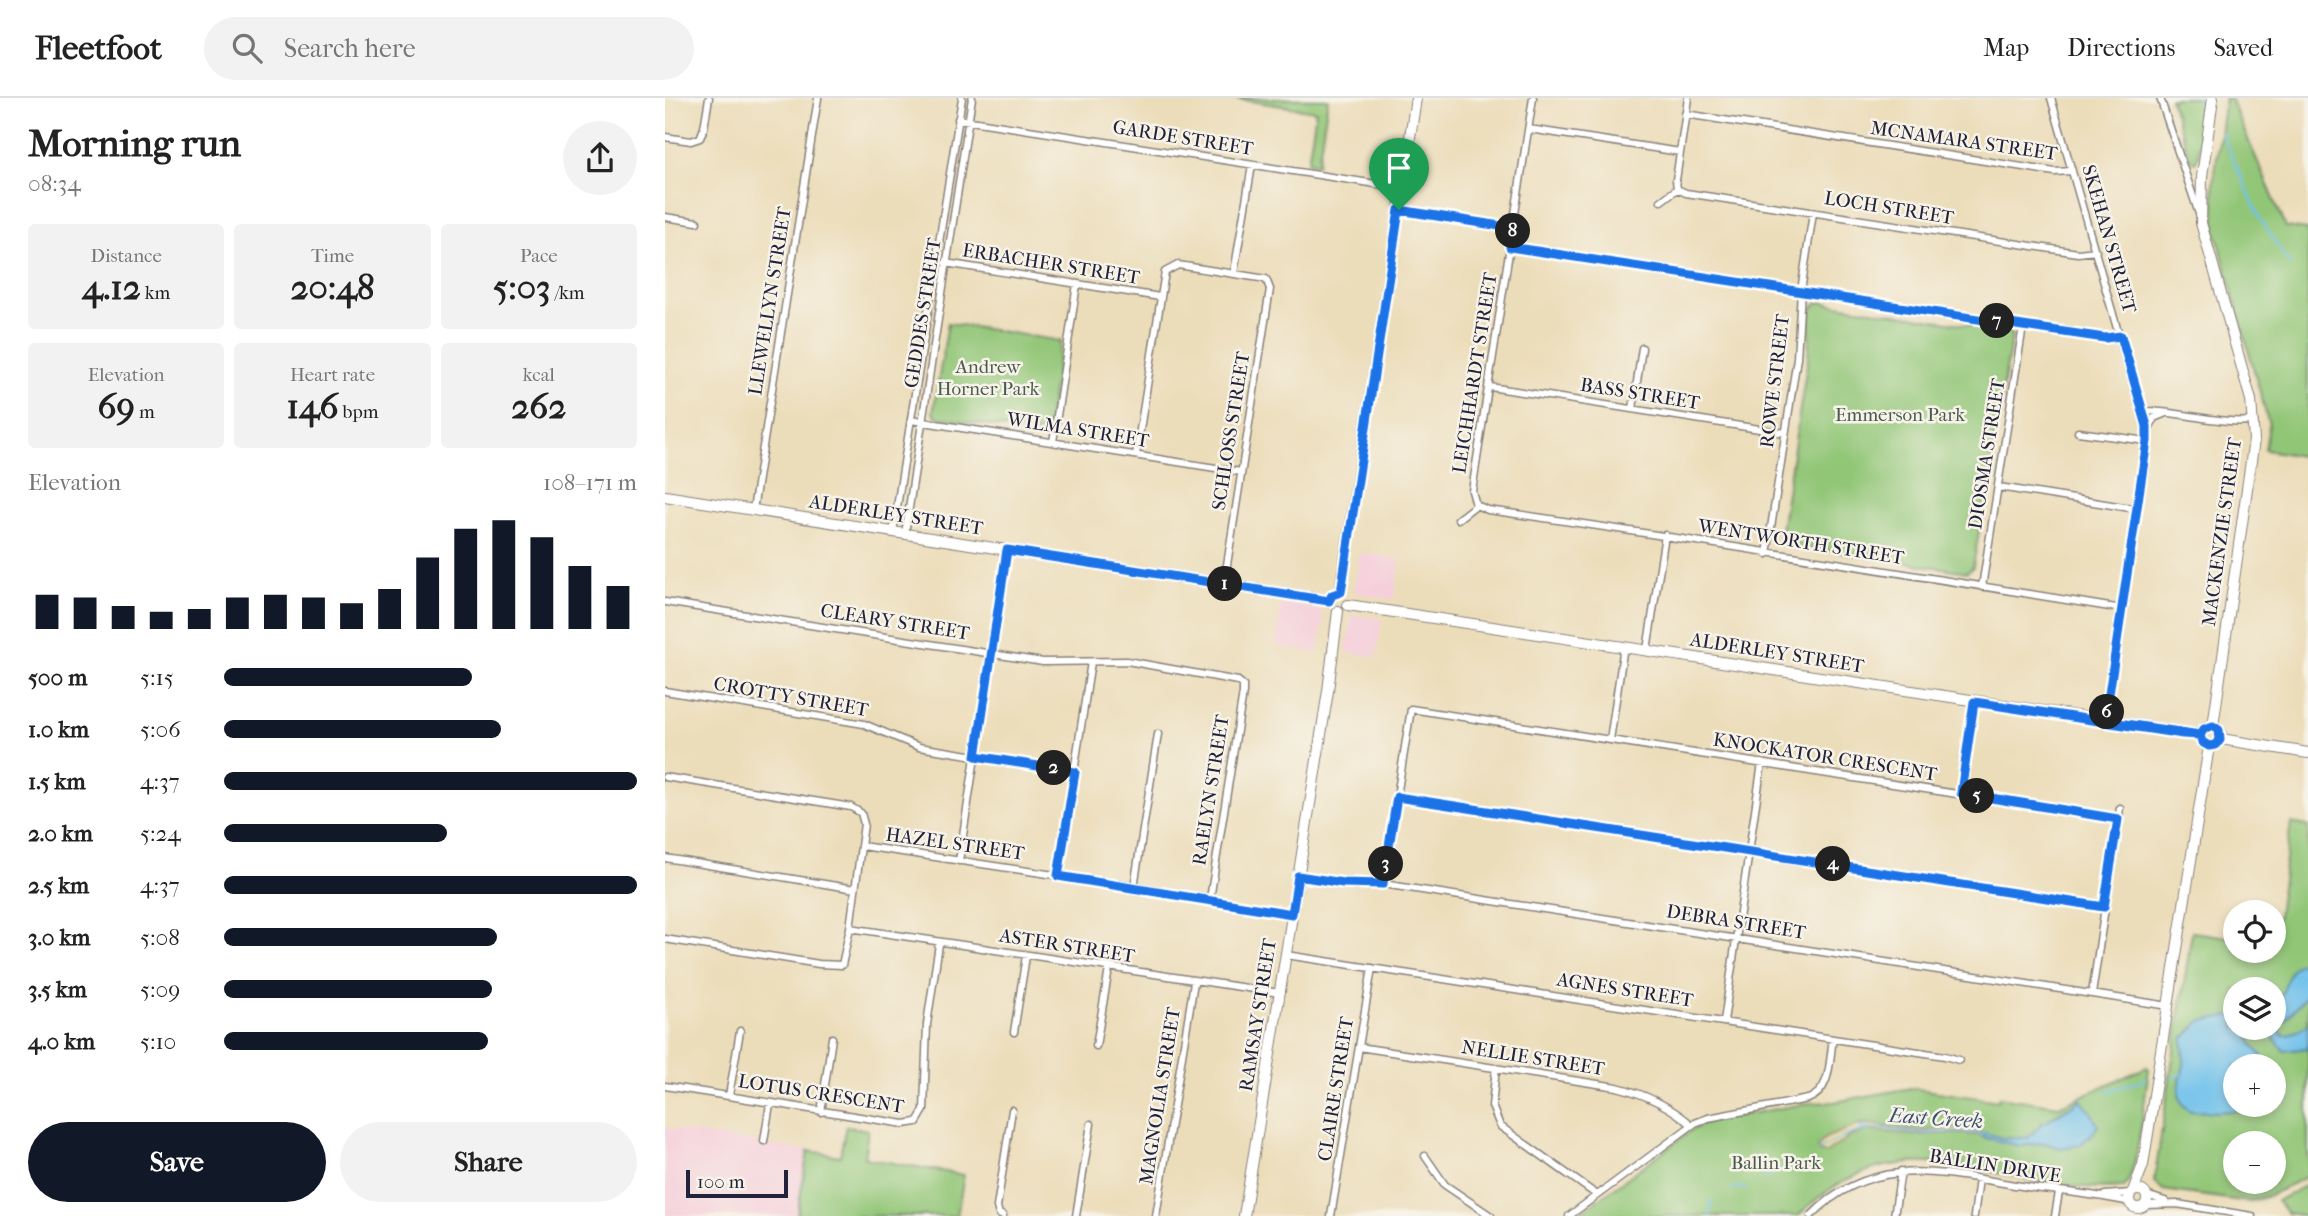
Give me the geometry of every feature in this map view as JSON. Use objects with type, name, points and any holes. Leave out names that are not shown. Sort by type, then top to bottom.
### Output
[{"type":"street","points":[[665,137],[691,141],[701,138],[709,98]]},
{"type":"street","name":"LLEWELLYN STREET","points":[[753,510],[818,98]]},
{"type":"street","name":"GEDDES STREET","points":[[893,532],[962,98]]},
{"type":"street","name":"GEDDES STREET","points":[[905,534],[972,98]]},
{"type":"street","points":[[1341,592],[1416,98]]},
{"type":"street","name":"LEICHHARDT STREET","points":[[1476,505],[1472,491],[1533,98]]},
{"type":"street","points":[[1661,201],[1677,189],[1688,98]]},
{"type":"street","name":"SKEHAN STREET","points":[[2051,98],[2143,411],[2147,437],[2105,721]]},
{"type":"street","name":"MACKENZIE STREET","points":[[2160,98],[2201,223],[2251,400],[2253,421],[2251,459],[2213,726]]},
{"type":"street","name":"MACKENZIE STREET","points":[[2201,223],[2202,177],[2213,98]]},
{"type":"street","name":"MCNAMARA STREET","points":[[1685,114],[2055,172],[2072,171]]},
{"type":"street","name":"GARDE STREET","points":[[958,119],[1402,188]]},
{"type":"street","points":[[1528,129],[1680,152]]},
{"type":"street","points":[[1136,455],[1164,275],[1170,267],[1178,265],[1234,273],[1252,166]]},
{"type":"street","points":[[2185,173],[2202,177]]},
{"type":"street","name":"LOCH STREET","points":[[1677,189],[1686,193],[2078,253],[2096,251]]},
{"type":"street","points":[[1399,210],[1513,228]]},
{"type":"street","name":"ROWE STREET","points":[[1767,554],[1797,358],[1801,290],[1813,212]]},
{"type":"street","points":[[665,217],[697,222]]},
{"type":"street","points":[[1510,247],[2105,338],[2121,336]]},
{"type":"street","name":"ERBACHER STREET","points":[[936,261],[1160,297]]},
{"type":"street","name":"SCHLOSS STREET","points":[[1224,584],[1270,289],[1269,282],[1265,279],[1234,273]]},
{"type":"street","points":[[1053,442],[1077,284]]},
{"type":"street","name":"DIOSMA STREET","points":[[1982,586],[2023,326]]},
{"type":"street","points":[[1633,409],[1642,348]]},
{"type":"street","name":"BASS STREET","points":[[1490,387],[1785,433]]},
{"type":"street","points":[[2143,411],[2168,412],[2233,423],[2253,421]]},
{"type":"street","points":[[2078,432],[2147,437],[2154,418],[2168,412]]},
{"type":"street","name":"WILMA STREET","points":[[911,420],[1241,472]]},
{"type":"street","points":[[1999,487],[2137,509]]},
{"type":"street","name":"ALDERLEY STREET","points":[[665,495],[1329,601]]},
{"type":"street","points":[[1458,519],[1476,505]]},
{"type":"street","name":"WENTWORTH STREET","points":[[1476,505],[1488,510],[1665,535],[1767,554],[2122,609]]},
{"type":"street","points":[[1647,650],[1665,535]]},
{"type":"street","points":[[959,860],[1007,550]]},
{"type":"street","points":[[1341,592],[1347,597],[1348,605],[1338,611],[1331,607],[1329,601],[1332,595],[1341,592]]},
{"type":"street","name":"CLEARY STREET","points":[[665,602],[1042,662],[1127,661],[1231,678],[1243,685]]},
{"type":"street","name":"ALDERLEY STREET","points":[[1348,605],[2200,735]]},
{"type":"street","name":"RAMSAY STREET","points":[[1244,1216],[1328,691],[1338,611]]},
{"type":"street","points":[[1611,740],[1624,646]]},
{"type":"street","points":[[1058,876],[1091,662]]},
{"type":"street","name":"RAELYN STREET","points":[[1210,900],[1243,685]]},
{"type":"street","name":"CROTTY STREET","points":[[665,691],[864,724],[919,747],[1075,772]]},
{"type":"street","points":[[1961,793],[1974,702]]},
{"type":"street","points":[[1383,884],[1411,709],[1405,703]]},
{"type":"street","name":"KNOCKATOR CRESCENT","points":[[1411,709],[2118,819]]},
{"type":"street","points":[[2213,726],[2219,730],[2221,739],[2216,745],[2209,746],[2202,742],[2200,735],[2204,729],[2213,726]]},
{"type":"street","points":[[1134,887],[1158,734]]},
{"type":"street","points":[[2221,739],[2308,753]]},
{"type":"street","points":[[2137,1202],[2209,746]]},
{"type":"street","points":[[1724,1021],[1762,763]]},
{"type":"street","points":[[665,777],[851,807],[861,813],[864,824],[850,928],[842,965],[827,965],[665,939]]},
{"type":"street","points":[[1397,797],[2104,907]]},
{"type":"street","points":[[2092,994],[2120,808]]},
{"type":"street","name":"HAZEL STREET","points":[[862,846],[1292,914]]},
{"type":"street","points":[[665,858],[855,889]]},
{"type":"street","name":"DEBRA STREET","points":[[1298,876],[1343,883],[1383,884],[2169,1006]]},
{"type":"street","name":"ASTER STREET","points":[[850,928],[939,944],[1280,993]]},
{"type":"street","name":"LOTUS CRESCENT","points":[[665,1086],[904,1124],[917,1122],[925,1110],[927,1024],[939,944]]},
{"type":"street","name":"AGNES STREET","points":[[1286,955],[1724,1021],[1959,1060]]},
{"type":"street","points":[[1014,1032],[1027,956]]},
{"type":"street","name":"CLAIRE STREET","points":[[1331,1216],[1372,968]]},
{"type":"street","points":[[1096,1046],[1109,969]]},
{"type":"street","name":"MAGNOLIA STREET","points":[[1156,1216],[1194,982]]},
{"type":"street","points":[[729,1096],[740,1031]]},
{"type":"street","points":[[821,1112],[832,1038]]},
{"type":"street","points":[[1569,1216],[1692,1125],[1708,1118],[1815,1096],[1826,1083],[1833,1039]]},
{"type":"street","name":"NELLIE STREET","points":[[1359,1047],[1629,1090],[1662,1104],[1692,1125]]},
{"type":"street","points":[[1496,1068],[1492,1106],[1500,1126],[1597,1195]]},
{"type":"street","points":[[764,1141],[770,1104]]},
{"type":"street","points":[[1001,1215],[998,1200],[1012,1110]]},
{"type":"street","points":[[1076,1216],[1091,1124]]},
{"type":"street","points":[[1425,1156],[1445,1185],[1491,1216]]},
{"type":"street","points":[[1894,1216],[1901,1171]]},
{"type":"street","name":"BALLIN DRIVE","points":[[1811,1216],[1826,1202],[1854,1184],[1901,1171],[1932,1172],[2059,1192],[2177,1204],[2214,1213],[2252,1216]]},
{"type":"street","points":[[1974,1216],[1979,1179]]},
{"type":"street","points":[[2055,1216],[2059,1192]]},
{"type":"shaded area","points":[[1360,553],[1400,559],[1394,599],[1357,593],[1354,589]]},
{"type":"shaded area","points":[[1281,602],[1320,610],[1323,620],[1318,653],[1276,646]]},
{"type":"shaded area","points":[[1352,615],[1382,619],[1376,657],[1346,652]]},
{"type":"shaded area","points":[[665,1128],[808,1151],[797,1216],[665,1216]]},
{"type":"green space","points":[[1229,98],[1328,99],[1318,164],[1308,162],[1316,111]]},
{"type":"green space","points":[[2170,98],[2206,98],[2198,157],[2195,162],[2190,159]]},
{"type":"green space","points":[[2225,98],[2230,98],[2286,227],[2308,230],[2308,457],[2265,450],[2269,425],[2216,232],[2213,185]]},
{"type":"green space","name":"Emmerson Park","points":[[1818,302],[2007,331],[2012,335],[1973,567],[1967,572],[1785,544],[1780,537],[1808,358],[1811,310]]},
{"type":"green space","name":"Andrew Horner Park","points":[[948,323],[1061,341],[1047,431],[1042,434],[937,417],[933,413]]},
{"type":"green space","points":[[2291,823],[2308,826],[2308,1176],[2286,1187],[2286,1131],[2223,1131],[2223,1194],[2272,1194],[2249,1202],[2163,1190],[2154,1182],[2192,932],[2223,936],[2223,963],[2286,963],[2286,900],[2280,900]]},
{"type":"green space","name":"Ballin Park","points":[[2147,1067],[2149,1069],[2137,1150],[2124,1187],[2080,1187],[1955,1166],[1915,1163],[1876,1168],[1837,1185],[1798,1216],[1576,1216],[1692,1130],[1709,1121],[1911,1088],[1998,1101],[1999,1097],[2059,1106]]},
{"type":"green space","points":[[846,1126],[868,1130],[864,1158],[964,1175],[957,1216],[797,1216],[808,1151],[840,1156]]},
{"type":"green space","points":[[2308,1184],[2308,1216],[2287,1213],[2277,1201]]},
{"type":"sand","points":[[1861,1124],[1917,1131],[1961,1128],[1988,1136],[1953,1133],[1915,1135],[1867,1130],[1849,1137],[1826,1153],[1821,1153],[1817,1148],[1825,1138]]},
{"type":"water","points":[[2303,962],[2308,965],[2308,994],[2286,1019],[2286,983],[2291,971]]},
{"type":"water","points":[[2223,1016],[2223,1040],[2251,1040],[2260,1054],[2223,1054],[2223,1111],[2190,1111],[2180,1097],[2184,1062],[2183,1039],[2201,1021]]},
{"type":"water","points":[[2308,1025],[2308,1048],[2284,1051],[2275,1040],[2286,1040],[2286,1035]]},
{"type":"water","points":[[2080,1099],[2098,1126],[2080,1145],[2060,1148],[2044,1143],[2020,1146],[1982,1137],[1987,1136],[1984,1133],[2003,1138],[2028,1138],[2043,1122],[2047,1122]]},
{"type":"waterway","name":"East Creek","points":[[2196,98],[2201,107]]},
{"type":"waterway","name":"East Creek","points":[[2221,132],[2259,216],[2290,265]]},
{"type":"waterway","name":"East Creek","points":[[2173,1078],[2181,1074]]},
{"type":"waterway","name":"East Creek","points":[[2106,1092],[2146,1079]]},
{"type":"waterway","name":"East Creek","points":[[1858,1126],[1867,1129]]},
{"type":"waterway","name":"East Creek","points":[[1818,1150],[1850,1134],[1877,1129],[1919,1133],[1964,1132],[1990,1136]]},
{"type":"waterway","name":"East Creek","points":[[1764,1179],[1783,1168]]},
{"type":"waterway","name":"East Creek","points":[[1731,1189],[1746,1189]]},
{"type":"waterway","name":"East Creek","points":[[1710,1216],[1712,1200]]},
{"type":"route","points":[[1399,210],[1341,592],[1332,595],[1329,601],[1007,550],[976,756],[1075,772],[1058,876],[1292,914],[1298,876],[1343,883],[1383,884],[1397,797],[2104,907],[2118,819],[1961,793],[1974,702],[2183,734],[2200,735],[2208,726],[2213,726],[2219,730],[2220,740],[2216,745],[2209,746],[2202,742],[2200,735],[2105,721],[2147,441],[2147,426],[2121,336],[2105,338],[1510,247],[1513,228],[1399,210]]}]
